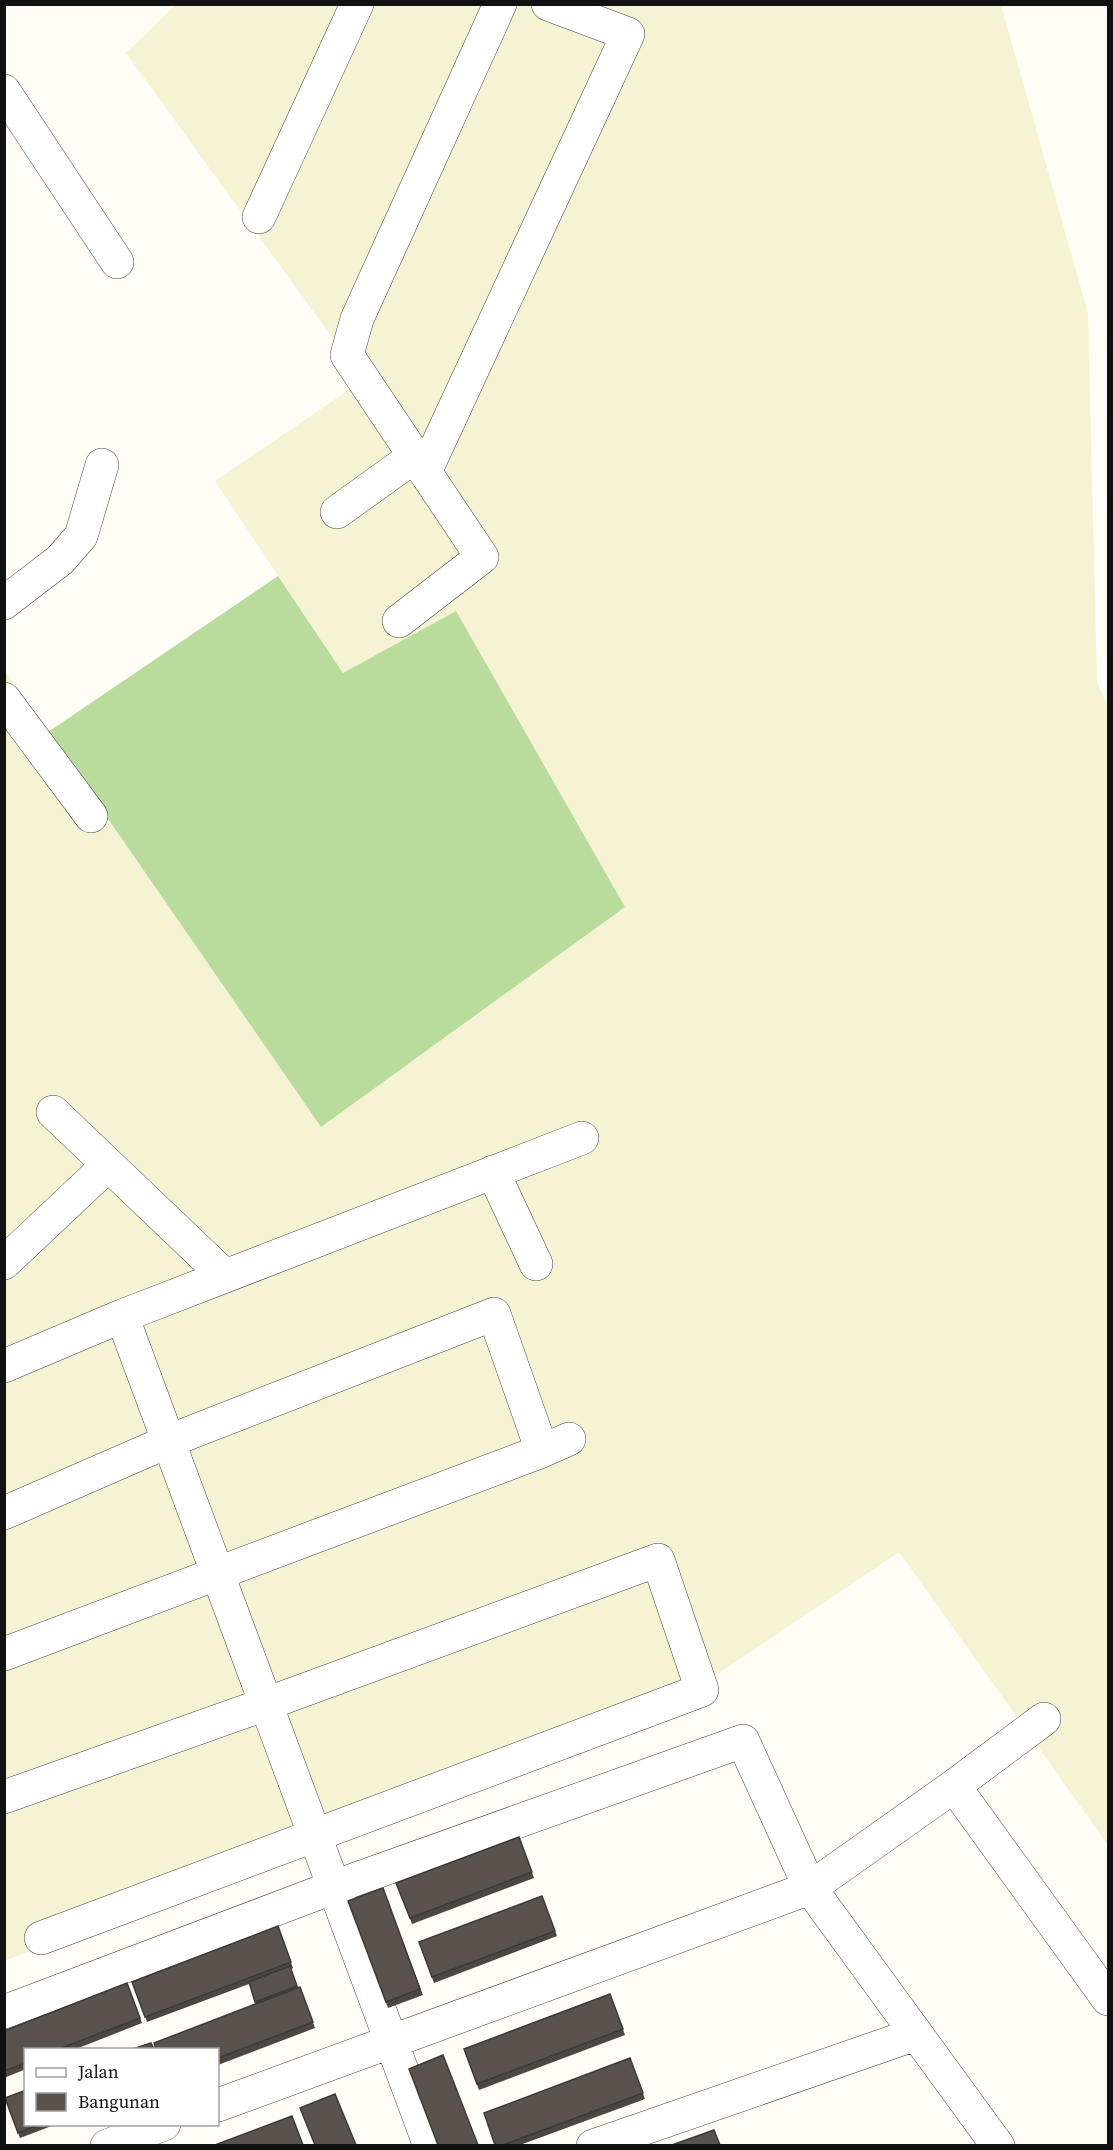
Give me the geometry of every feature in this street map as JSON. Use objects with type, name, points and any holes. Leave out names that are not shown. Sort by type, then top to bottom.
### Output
[{"type":"street","points":[[259,217],[357,4]]},
{"type":"street","points":[[399,621],[482,557],[347,355],[357,319],[500,4]]},
{"type":"street","points":[[337,512],[420,464],[628,34],[548,4]]},
{"type":"street","points":[[4,91],[117,262]]},
{"type":"street","points":[[4,603],[60,560],[81,536],[102,465]]},
{"type":"street","points":[[4,699],[91,816]]},
{"type":"street","points":[[53,1112],[225,1276]]},
{"type":"street","points":[[4,1366],[122,1316],[582,1138]]},
{"type":"street","points":[[4,1263],[108,1165]]},
{"type":"street","points":[[493,1173],[536,1264]]},
{"type":"street","points":[[4,1513],[169,1442],[494,1314],[556,1445],[4,1654]]},
{"type":"street","points":[[122,1316],[430,2145]]},
{"type":"street","points":[[4,1797],[266,1704],[658,1560],[702,1690],[41,1938]]},
{"type":"street","points":[[219,2105],[810,1888],[1044,1719]]},
{"type":"street","points":[[4,2012],[334,1887],[743,1741],[810,1888],[998,2145]]},
{"type":"street","points":[[954,1786],[1108,1999]]},
{"type":"street","points":[[593,2145],[916,2034]]},
{"type":"street","points":[[107,2145],[159,2126]]},
{"type":"shaded area","points":[[175,5],[1001,5],[1088,313],[1097,682],[1108,706],[1108,1845],[899,1552],[716,1675],[5,1961],[4,669],[321,1126],[456,611],[343,673],[215,481],[363,380],[126,53]]},
{"type":"green space","points":[[278,576],[343,673],[456,611],[625,907],[321,1127],[48,732]]},
{"type":"building","points":[[519,1837],[532,1872],[410,1918],[396,1883]]},
{"type":"building","points":[[383,1888],[420,1989],[386,2002],[348,1901]]},
{"type":"building","points":[[542,1896],[555,1931],[432,1977],[419,1942]]},
{"type":"building","points":[[278,1926],[291,1962],[145,2017],[132,1982]]},
{"type":"building","points":[[290,1966],[297,1986],[255,2002],[249,1982]]},
{"type":"building","points":[[127,1983],[140,2018],[62,2048],[24,2048],[24,2064],[4,2071],[4,2031]]},
{"type":"building","points":[[300,1987],[313,2022],[219,2058],[219,2048],[156,2048],[154,2043]]},
{"type":"building","points":[[610,1994],[623,2029],[477,2084],[464,2049]]},
{"type":"building","points":[[151,2043],[154,2048],[136,2048]]},
{"type":"building","points":[[443,2055],[478,2145],[438,2145],[409,2069]]},
{"type":"building","points":[[630,2058],[643,2093],[503,2145],[495,2145],[484,2113]]},
{"type":"building","points":[[24,2091],[24,2126],[35,2126],[18,2133],[5,2098]]},
{"type":"building","points":[[335,2094],[356,2145],[315,2145],[300,2108]]},
{"type":"building","points":[[292,2116],[303,2145],[215,2145]]},
{"type":"building","points":[[714,2130],[720,2145],[672,2145]]}]
